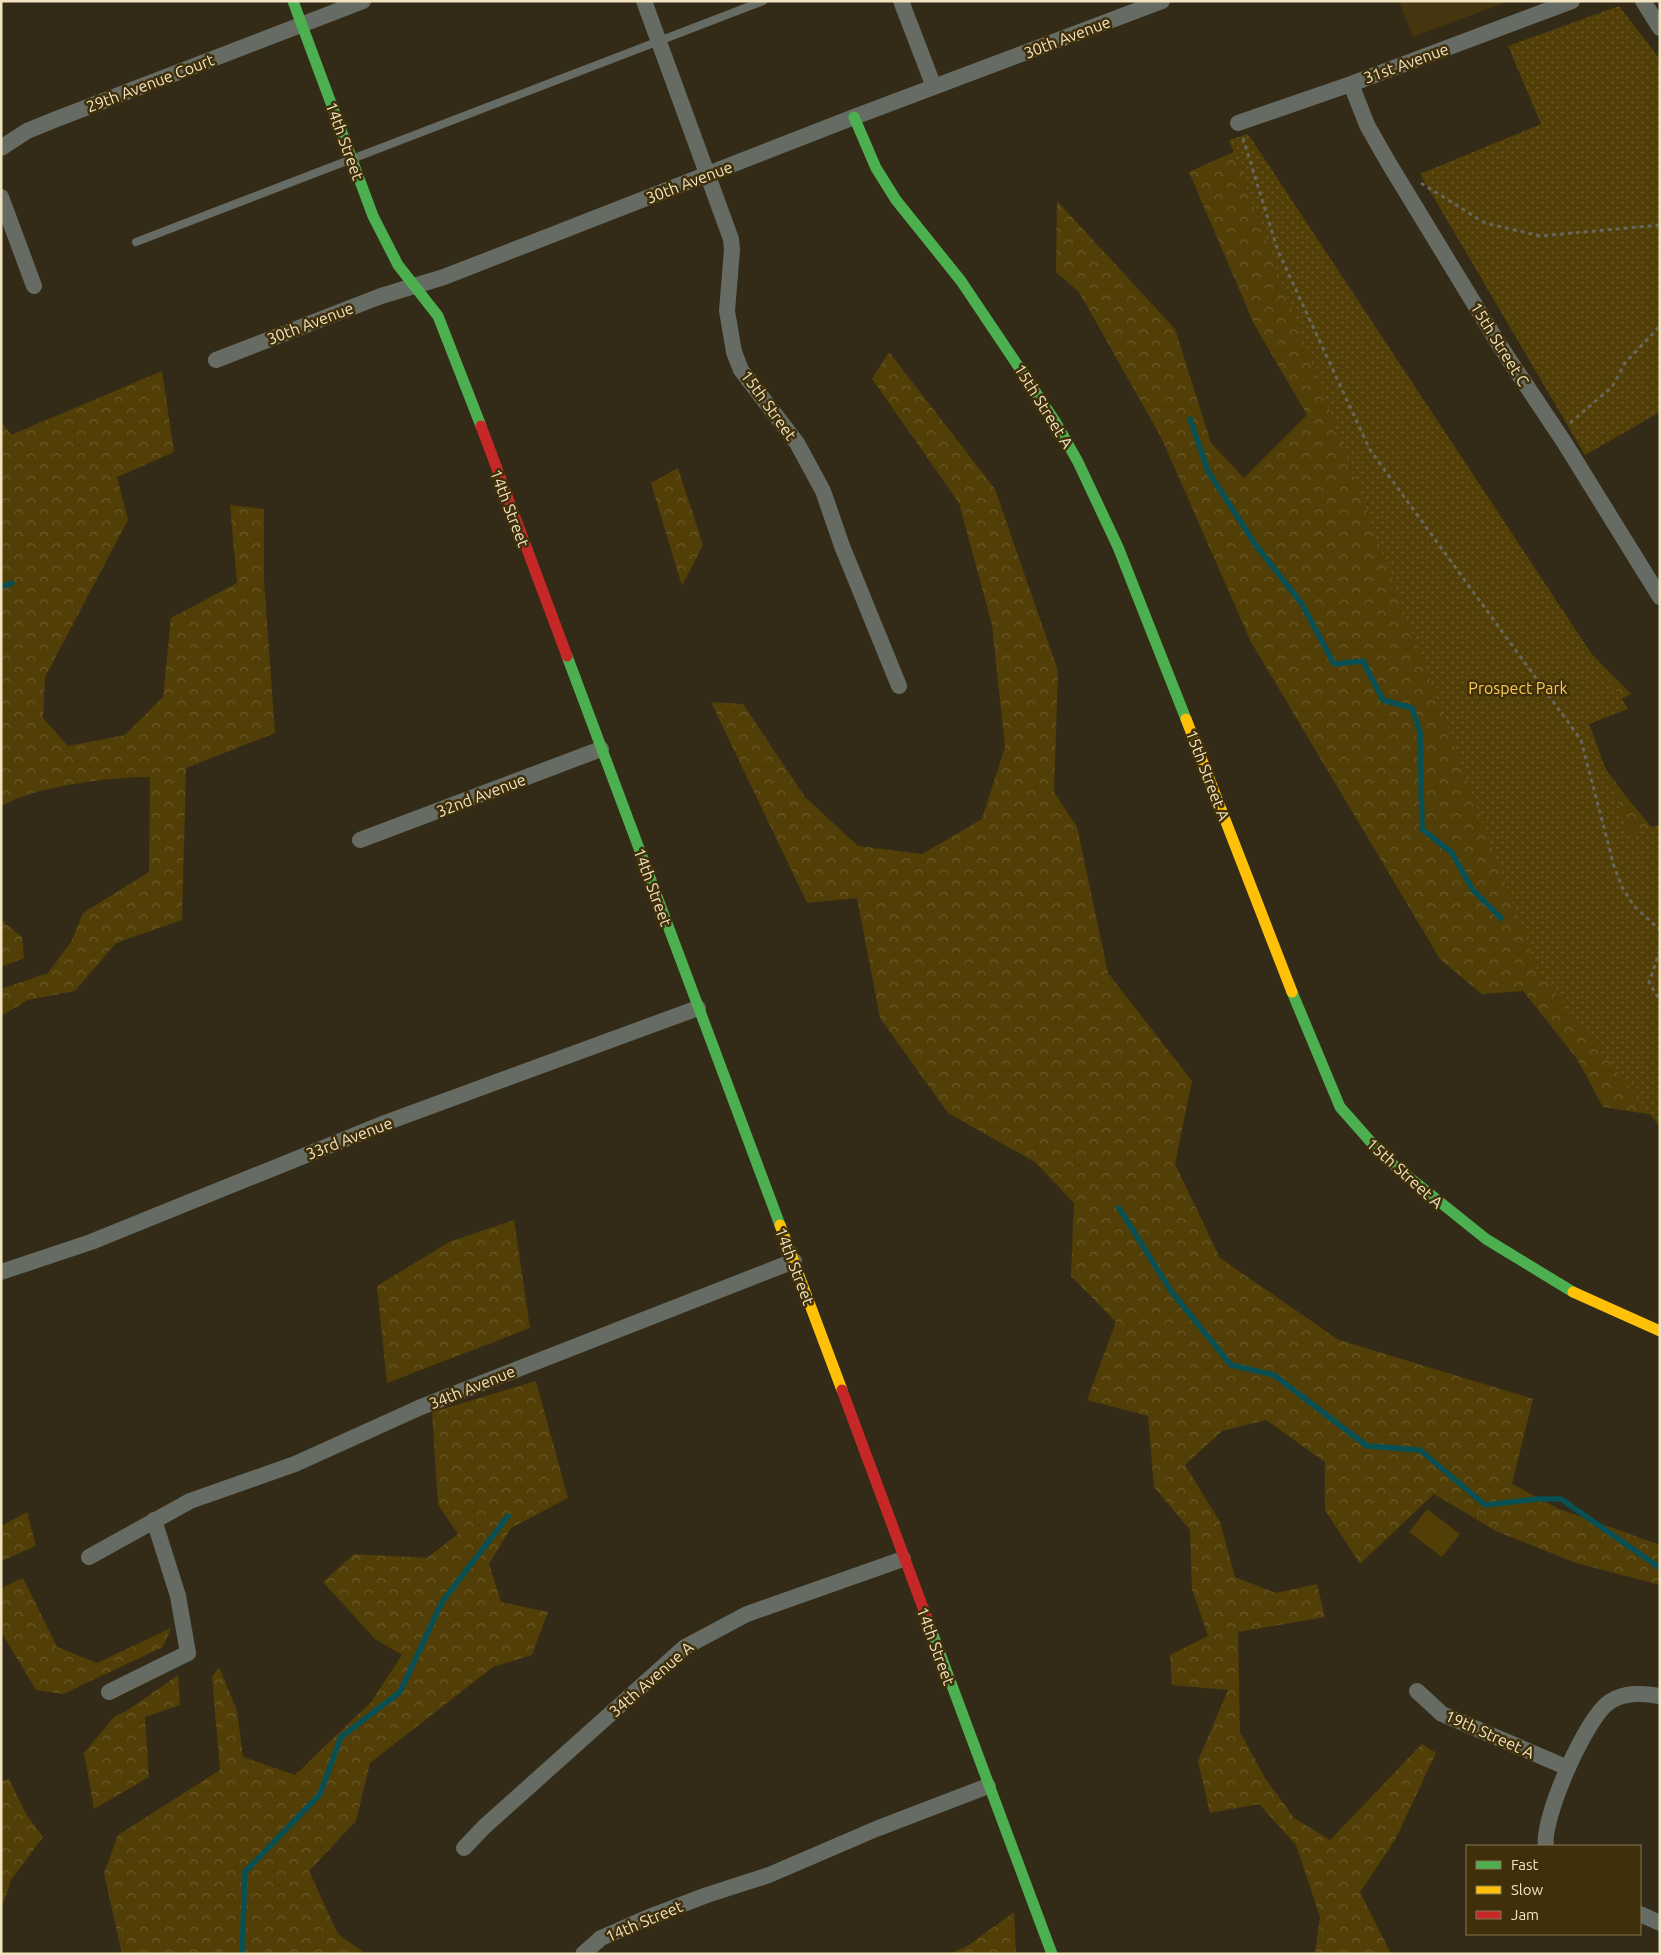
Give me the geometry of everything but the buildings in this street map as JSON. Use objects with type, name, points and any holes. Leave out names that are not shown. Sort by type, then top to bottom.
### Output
[{"type":"street","name":"14th Street","points":[[293,1],[387,247],[413,287],[438,316],[452,350],[1052,1954]]},
{"type":"street","name":"29th Avenue Court","points":[[1,148],[11,139],[36,127],[363,1]]},
{"type":"street","name":"15th Street","points":[[644,1],[730,239],[732,250],[727,311],[734,352],[746,377],[797,443],[823,491],[842,546],[899,686]]},
{"type":"street","points":[[901,1],[934,87]]},
{"type":"street","name":"30th Avenue","points":[[216,360],[381,296],[413,287],[854,117],[1162,1]]},
{"type":"street","name":"31st Avenue","points":[[1238,123],[1351,84],[1572,1]]},
{"type":"street","points":[[1643,1],[1660,28]]},
{"type":"street","name":"15th Street C","points":[[1351,84],[1367,125],[1388,162],[1500,346],[1558,433],[1660,597]]},
{"type":"street","name":"15th Street A","points":[[854,117],[876,168],[896,200],[961,282],[1055,421],[1078,462],[1118,547],[1154,635],[1264,922],[1340,1107],[1385,1158],[1486,1239],[1578,1295],[1660,1331]]},
{"type":"street","points":[[1,198],[34,286]]},
{"type":"street","name":"32nd Avenue","points":[[360,840],[602,749]]},
{"type":"street","name":"33rd Avenue","points":[[1,1272],[91,1242],[386,1123],[698,1008]]},
{"type":"street","name":"34th Avenue","points":[[89,1557],[190,1501],[295,1464],[430,1404],[794,1261]]},
{"type":"street","points":[[109,1692],[188,1653],[178,1596],[154,1520]]},
{"type":"street","name":"34th Avenue A","points":[[464,1848],[484,1827],[685,1647],[747,1614],[903,1559]]},
{"type":"street","name":"19th Street A","points":[[1418,1691],[1442,1714],[1568,1768]]},
{"type":"street","points":[[1546,1845],[1547,1827],[1568,1768],[1587,1728],[1598,1712],[1609,1702],[1627,1694],[1643,1693],[1660,1696]]},
{"type":"street","name":"14th Street","points":[[583,1954],[601,1938],[649,1918],[707,1895],[769,1875],[876,1829],[988,1786]]},
{"type":"street","points":[[1641,1914],[1660,1923]]},
{"type":"lane","points":[[136,242],[763,1]]},
{"type":"path","points":[[1238,123],[1278,251],[1370,450],[1581,740],[1614,866],[1622,887],[1634,906],[1660,930]]},
{"type":"path","points":[[1420,182],[1485,223],[1540,236],[1660,225]]},
{"type":"path","points":[[1558,433],[1612,387],[1625,363],[1660,326]]},
{"type":"path","points":[[1660,950],[1649,982],[1660,1000]]},
{"type":"shaded area","points":[[1399,1],[1509,1],[1413,37]]},
{"type":"green space","points":[[1619,6],[1660,59],[1660,412],[1585,455],[1420,174],[1541,124],[1508,46]]},
{"type":"green space","name":"Prospect Park","points":[[1248,134],[1628,709],[1589,724],[1630,836],[1660,824],[1660,1127],[1538,971],[1229,140]]},
{"type":"green space","points":[[1247,146],[1575,637],[1631,694],[1585,718],[1591,749],[1624,794],[1657,834],[1660,1116],[1603,1107],[1577,1059],[1523,991],[1482,994],[1440,959],[1251,642],[1161,437],[1079,292],[1056,272],[1057,201],[1175,329],[1211,443],[1244,478],[1307,415],[1254,324],[1189,172]]},
{"type":"green space","points":[[889,352],[995,489],[1058,671],[1054,792],[1077,827],[1108,973],[1192,1081],[1175,1164],[1220,1258],[1339,1340],[1533,1399],[1512,1484],[1557,1508],[1660,1545],[1660,1585],[1576,1563],[1496,1531],[1434,1494],[1360,1564],[1325,1510],[1325,1462],[1266,1420],[1222,1431],[1185,1465],[1220,1522],[1235,1577],[1276,1593],[1317,1584],[1325,1617],[1238,1632],[1240,1732],[1265,1778],[1294,1818],[1330,1840],[1422,1744],[1436,1753],[1395,1840],[1360,1892],[1391,1954],[1315,1954],[1320,1917],[1296,1845],[1259,1804],[1210,1813],[1198,1761],[1228,1690],[1172,1685],[1170,1655],[1208,1636],[1192,1589],[1190,1530],[1154,1487],[1148,1416],[1087,1400],[1116,1322],[1071,1276],[1074,1203],[1035,1162],[948,1113],[880,1018],[857,898],[807,903],[711,702],[743,704],[805,797],[858,846],[922,854],[982,819],[1005,747],[992,625],[959,503],[872,379]]},
{"type":"green space","points":[[162,371],[174,452],[117,477],[128,520],[45,677],[43,718],[68,746],[125,735],[163,697],[171,618],[237,583],[230,505],[264,509],[264,581],[275,733],[186,768],[182,920],[116,943],[75,991],[28,1000],[1,1016],[1,989],[48,973],[71,942],[83,913],[149,872],[150,777],[116,778],[51,788],[14,800],[1,807],[1,421],[11,435]]},
{"type":"green space","points":[[678,468],[703,545],[682,586],[651,483]]},
{"type":"green space","points":[[1,920],[22,937],[24,958],[1,967]]},
{"type":"green space","points":[[514,1220],[530,1328],[387,1383],[377,1286],[449,1242]]},
{"type":"green space","points":[[536,1381],[568,1498],[511,1528],[489,1564],[501,1602],[548,1612],[532,1655],[493,1667],[370,1763],[356,1821],[309,1871],[338,1934],[366,1954],[122,1954],[104,1873],[118,1835],[220,1770],[212,1677],[219,1667],[237,1711],[243,1757],[295,1775],[371,1702],[402,1655],[375,1639],[323,1582],[354,1554],[427,1558],[458,1534],[438,1505],[432,1412]]},
{"type":"green space","points":[[1427,1509],[1460,1534],[1442,1557],[1409,1532]]},
{"type":"green space","points":[[27,1512],[36,1546],[1,1561],[1,1526]]},
{"type":"green space","points":[[23,1578],[57,1647],[97,1663],[171,1628],[163,1647],[63,1694],[36,1690],[1,1632],[1,1588]]},
{"type":"green space","points":[[178,1675],[180,1705],[145,1717],[149,1777],[94,1809],[84,1753],[115,1716],[125,1712]]},
{"type":"green space","points":[[9,1779],[26,1814],[43,1837],[11,1880],[1,1910],[1,1781]]},
{"type":"green space","points":[[1014,1912],[1016,1952],[949,1954],[969,1945]]},
{"type":"waterway","points":[[1190,419],[1208,471],[1255,544],[1302,604],[1334,664],[1363,661],[1383,700],[1412,708],[1420,732],[1422,829],[1452,853],[1473,890],[1501,918]]},
{"type":"waterway","points":[[1,587],[12,583]]},
{"type":"waterway","points":[[1119,1208],[1171,1291],[1231,1365],[1274,1375],[1367,1446],[1420,1450],[1485,1505],[1537,1499],[1561,1499],[1660,1568]]},
{"type":"waterway","points":[[242,1954],[245,1872],[320,1794],[341,1737],[400,1692],[442,1602],[508,1516]]},
{"type":"traffic: fast","points":[[293,1],[373,216],[398,265],[438,316],[481,426]]},
{"type":"traffic: fast","points":[[854,117],[876,168],[896,200],[961,281],[1055,421],[1078,462],[1118,547],[1186,719]]},
{"type":"traffic: fast","points":[[567,656],[780,1225]]},
{"type":"traffic: fast","points":[[1292,992],[1340,1107],[1385,1158],[1486,1239],[1573,1292]]},
{"type":"traffic: fast","points":[[932,1632],[1052,1954]]},
{"type":"traffic: slow","points":[[1186,719],[1292,992]]},
{"type":"traffic: slow","points":[[780,1225],[842,1390]]},
{"type":"traffic: slow","points":[[1573,1292],[1660,1331]]},
{"type":"traffic: jam","points":[[481,426],[567,656]]},
{"type":"traffic: jam","points":[[842,1390],[932,1632]]}]
